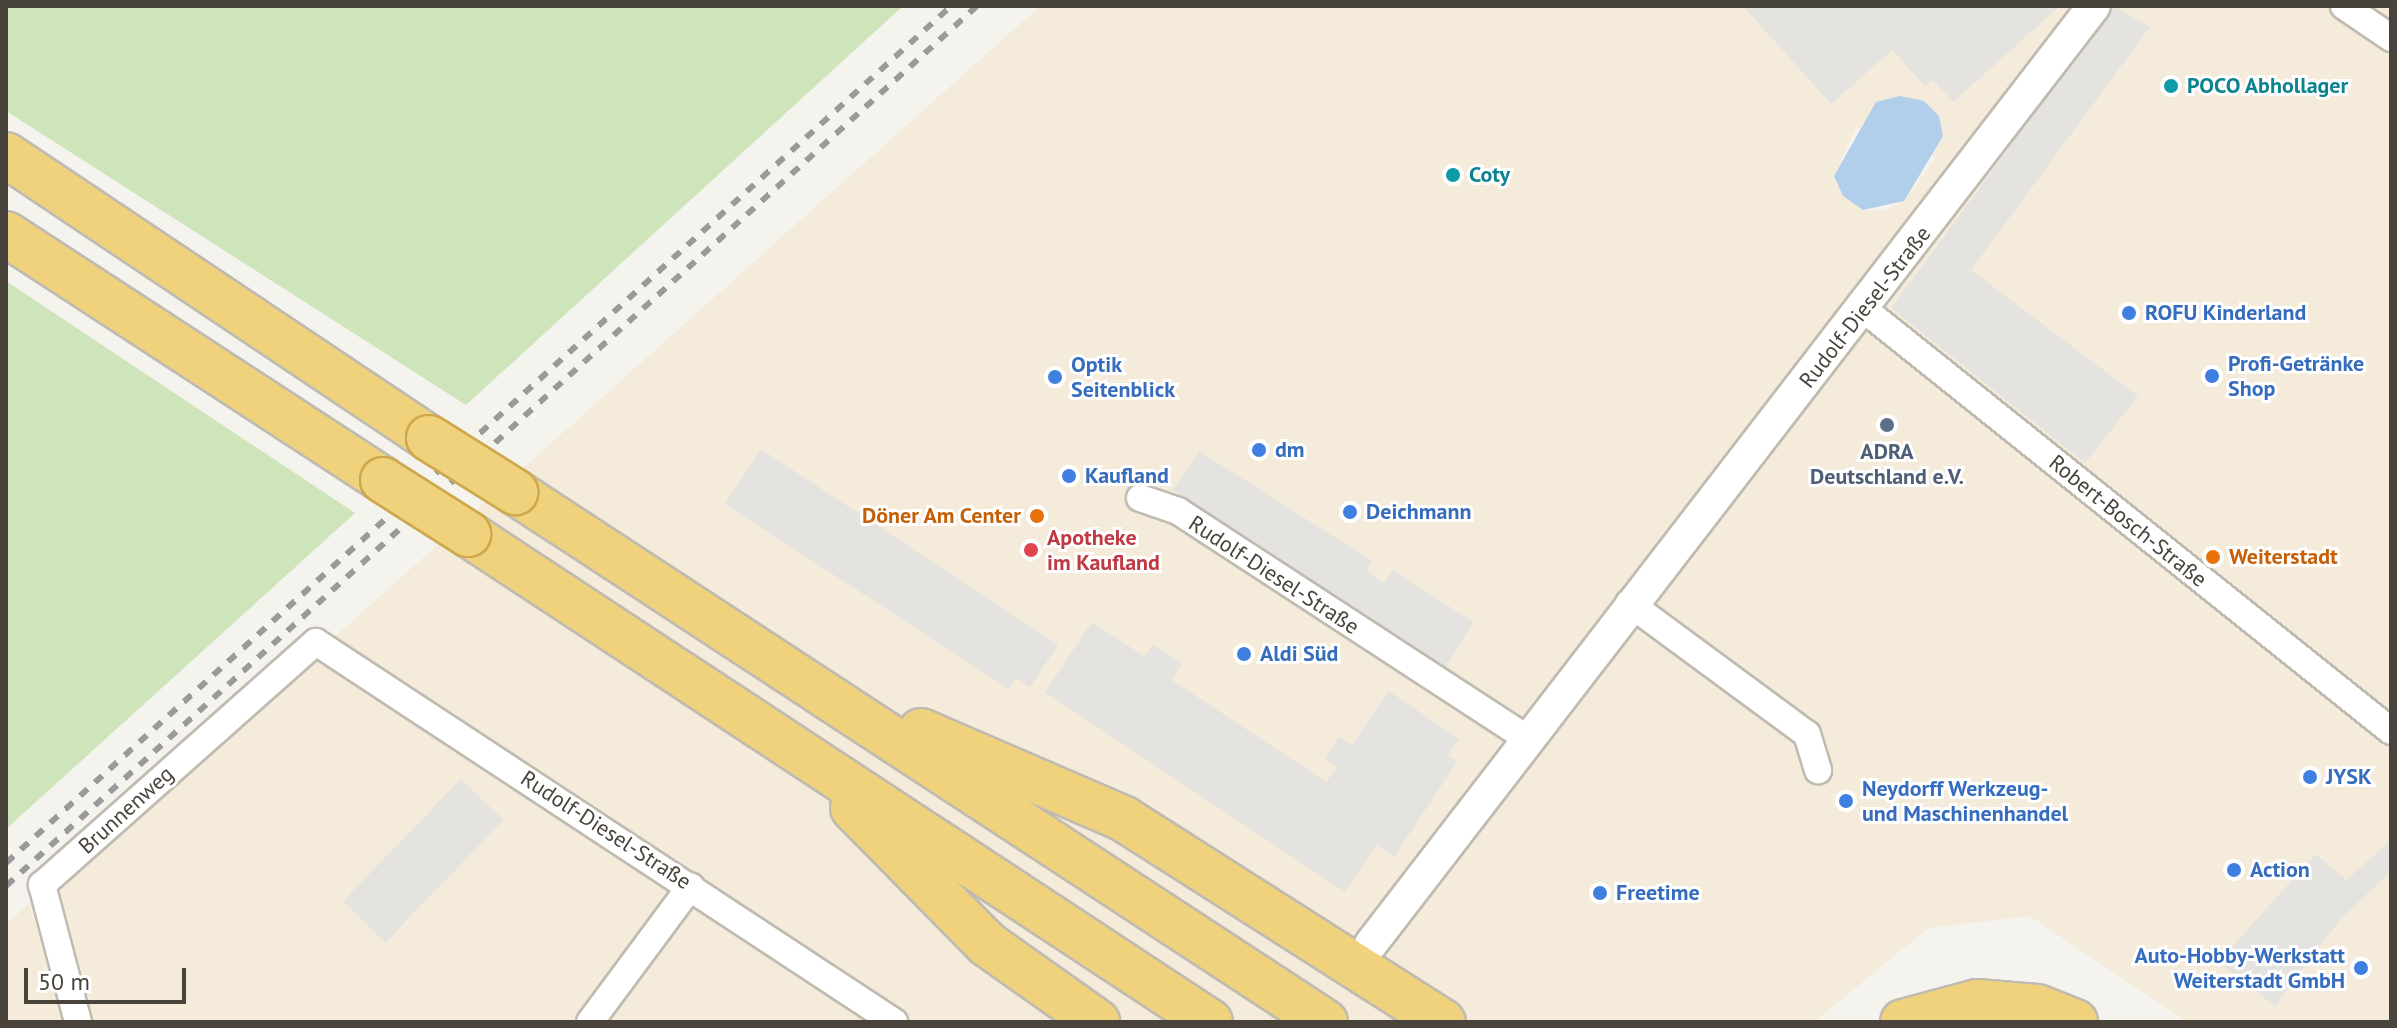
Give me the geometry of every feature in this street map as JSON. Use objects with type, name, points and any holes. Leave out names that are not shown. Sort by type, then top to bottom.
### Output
[{"type":"highway","points":[[6,155],[429,438],[802,678],[1325,1022]]},
{"type":"highway","points":[[6,234],[1210,1022]]},
{"type":"highway","points":[[802,678],[1124,819],[1443,1022]]},
{"type":"highway","points":[[798,751],[953,914],[1097,1022]]},
{"type":"highway","points":[[1903,1022],[1977,1002],[2037,1007],[2075,1022]]},
{"type":"street","name":"Rudolf-Diesel-Straße","points":[[1371,944],[1629,603],[1866,311],[2094,6]]},
{"type":"street","points":[[2344,6],[2391,38]]},
{"type":"street","name":"Robert-Bosch-Straße","points":[[1866,311],[2391,731]]},
{"type":"street","name":"Rudolf-Diesel-Straße","points":[[1140,498],[1178,511],[1525,737]]},
{"type":"street","points":[[1629,603],[1807,734],[1818,770]]},
{"type":"street","name":"Rudolf-Diesel-Straße","points":[[316,642],[894,1022]]},
{"type":"street","name":"Brunnenweg","points":[[78,1022],[42,885],[316,642]]},
{"type":"street","points":[[590,1022],[691,886]]},
{"type":"shaded area","points":[[1040,6],[2391,6],[2391,1022],[2187,1022],[2030,916],[1928,928],[1814,1022],[91,1022],[81,1008],[56,886]],"holes":[[[1856,127],[1936,157],[1904,201],[1886,210],[1863,210],[1843,196],[1834,176]]]},
{"type":"shaded area","points":[[1743,6],[2060,6],[1953,102],[1933,80],[1925,86],[1892,50],[1831,104]]},
{"type":"shaded area","points":[[2114,6],[2150,27],[1971,270],[2138,396],[2085,463],[1891,308]]},
{"type":"shaded area","points":[[761,449],[1058,645],[1030,687],[1016,678],[1009,689],[725,504]]},
{"type":"shaded area","points":[[1199,451],[1372,561],[1367,571],[1384,584],[1393,570],[1473,622],[1446,668],[1173,490]]},
{"type":"shaded area","points":[[1092,622],[1144,656],[1153,644],[1182,663],[1172,680],[1326,782],[1337,767],[1325,758],[1339,737],[1352,745],[1389,691],[1459,739],[1448,755],[1457,762],[1394,857],[1377,845],[1345,892],[1045,692]]},
{"type":"shaded area","points":[[461,779],[503,820],[385,942],[343,901]]},
{"type":"shaded area","points":[[2391,841],[2391,871],[2340,920],[2275,1006],[2218,962],[2316,854],[2346,880]]},
{"type":"shaded area","points":[[29,903],[69,1022],[6,1022],[6,925]]},
{"type":"green space","points":[[6,6],[903,6],[466,405],[6,111]]},
{"type":"green space","points":[[6,281],[355,513],[6,829]]},
{"type":"water","points":[[1900,96],[1924,101],[1939,116],[1943,136],[1904,201],[1863,210],[1843,196],[1834,176],[1876,102]]},
{"type":"tunnel","points":[[1310,1022],[1367,949]]},
{"type":"railway","points":[[6,863],[951,6]]},
{"type":"railway","points":[[6,886],[977,6]]},
{"type":"place","name":"POCO Abhollager","points":[[2171,86]]},
{"type":"place","name":"Coty","points":[[1453,175]]},
{"type":"place","name":"ROFU Kinderland","points":[[2129,313]]},
{"type":"place","name":"Profi-Getränke Shop","points":[[2212,376]]},
{"type":"place","name":"Optik Seitenblick","points":[[1055,377]]},
{"type":"place","name":"ADRA Deutschland e.V.","points":[[1887,425]]},
{"type":"place","name":"dm","points":[[1259,450]]},
{"type":"place","name":"Kaufland","points":[[1069,476]]},
{"type":"place","name":"Deichmann","points":[[1350,512]]},
{"type":"place","name":"Döner Am Center","points":[[1037,516]]},
{"type":"place","name":"Apotheke im Kaufland","points":[[1031,550]]},
{"type":"place","name":"Weiterstadt","points":[[2213,557]]},
{"type":"place","name":"Aldi Süd","points":[[1244,654]]},
{"type":"place","name":"JYSK","points":[[2310,777]]},
{"type":"place","name":"Neydorff Werkzeug- und Maschinenhandel","points":[[1846,801]]},
{"type":"place","name":"Action","points":[[2234,870]]},
{"type":"place","name":"Freetime","points":[[1600,893]]},
{"type":"place","name":"Auto-Hobby-Werkstatt Weiterstadt GmbH","points":[[2361,968]]}]
